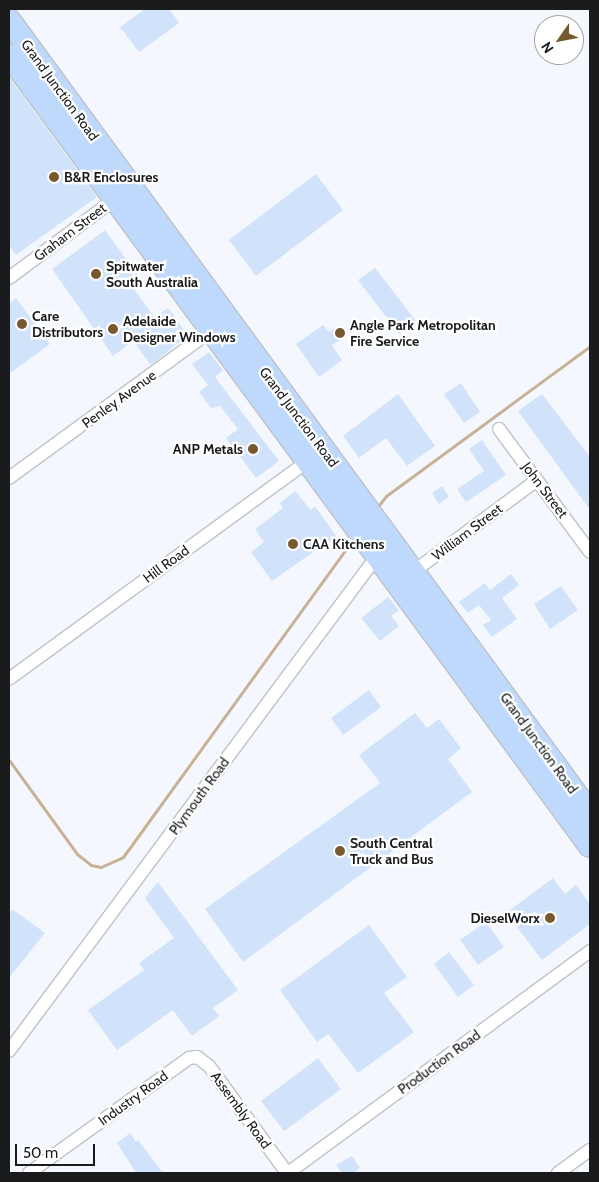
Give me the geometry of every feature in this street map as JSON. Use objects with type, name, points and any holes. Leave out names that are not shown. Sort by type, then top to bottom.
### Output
[{"type":"highway","name":"Grand Junction Road","points":[[9,20],[123,193]]},
{"type":"highway","name":"Grand Junction Road","points":[[9,55],[123,193],[477,674],[590,813]]},
{"type":"highway","name":"Grand Junction Road","points":[[477,674],[590,846]]},
{"type":"street","name":"Graham Street","points":[[9,278],[123,193]]},
{"type":"street","name":"Penley Avenue","points":[[9,478],[220,324]]},
{"type":"street","name":"John Street","points":[[499,429],[590,552]]},
{"type":"street","name":"Hill Road","points":[[9,679],[316,455]]},
{"type":"street","name":"William Street","points":[[405,578],[537,480]]},
{"type":"street","name":"Plymouth Road","points":[[9,1051],[384,549]]},
{"type":"street","name":"Production Road","points":[[288,1173],[590,951]]},
{"type":"street","name":"Assembly Road","points":[[189,1058],[197,1057],[209,1066],[288,1173]]},
{"type":"street","name":"Industry Road","points":[[29,1173],[189,1058]]},
{"type":"street","points":[[558,1173],[590,1150]]},
{"type":"building","points":[[145,9],[169,9],[179,23],[139,52],[120,27]]},
{"type":"building","name":"B&R Enclosures","points":[[9,77],[97,197],[16,255],[9,245]]},
{"type":"building","points":[[316,174],[343,210],[256,276],[229,240]]},
{"type":"building","points":[[105,230],[140,278],[131,285],[154,317],[168,308],[188,335],[151,365],[133,341],[113,356],[52,269]]},
{"type":"building","points":[[375,268],[416,321],[399,334],[358,280]]},
{"type":"building","name":"Care Distributors","points":[[16,298],[50,344],[9,374],[9,304]]},
{"type":"building","points":[[323,325],[329,332],[336,327],[343,338],[332,345],[342,360],[319,377],[296,344]]},
{"type":"building","points":[[209,352],[223,370],[215,377],[279,461],[256,478],[226,438],[238,429],[220,406],[211,408],[199,392],[208,385],[192,364]]},
{"type":"building","points":[[461,383],[480,412],[464,423],[444,394]]},
{"type":"building","points":[[398,394],[435,446],[407,466],[386,438],[359,458],[343,436]]},
{"type":"building","points":[[542,394],[590,457],[590,510],[518,411]]},
{"type":"building","points":[[482,440],[506,475],[466,502],[457,489],[484,471],[469,449]]},
{"type":"building","points":[[442,486],[449,497],[439,504],[432,493]]},
{"type":"building","name":"CAA Kitchens","points":[[295,491],[311,510],[315,506],[336,536],[272,581],[251,552],[264,542],[255,529],[283,508],[280,503]]},
{"type":"building","points":[[511,574],[519,585],[502,598],[517,619],[492,637],[483,625],[491,620],[479,605],[468,613],[459,602],[485,583],[490,590]]},
{"type":"building","points":[[561,586],[578,610],[550,629],[534,604]]},
{"type":"building","points":[[388,597],[399,610],[391,616],[399,626],[380,641],[361,618]]},
{"type":"building","points":[[369,690],[381,707],[343,735],[331,718]]},
{"type":"building","name":"South Central Truck and Bus","points":[[415,713],[427,728],[439,719],[461,748],[448,759],[472,792],[243,962],[205,909],[380,783],[359,755]]},
{"type":"building","name":"DieselWorx","points":[[553,878],[565,894],[576,885],[590,904],[590,924],[542,960],[506,913]]},
{"type":"building","points":[[158,882],[238,990],[213,1008],[219,1016],[192,1036],[173,1010],[117,1050],[88,1010],[144,970],[139,963],[174,938],[145,898]]},
{"type":"building","points":[[12,909],[45,933],[9,978],[9,915]]},
{"type":"building","points":[[486,922],[504,947],[478,965],[460,940]]},
{"type":"building","points":[[369,925],[407,977],[384,993],[414,1032],[358,1073],[328,1034],[317,1042],[280,990]]},
{"type":"building","points":[[449,952],[474,985],[458,997],[434,964]]},
{"type":"building","points":[[318,1058],[341,1089],[284,1131],[261,1101]]},
{"type":"building","points":[[130,1133],[136,1142],[138,1140],[163,1173],[136,1173],[117,1143]]},
{"type":"building","points":[[352,1156],[360,1168],[353,1173],[342,1173],[336,1165]]},
{"type":"waterway","points":[[379,505],[386,496],[590,346]]},
{"type":"waterway","points":[[9,760],[77,854],[91,865],[101,867],[123,857],[350,543]]},
{"type":"place","name":"B&R Enclosures","points":[[54,177]]},
{"type":"place","name":"Spitwater South Australia","points":[[96,274]]},
{"type":"place","name":"Care Distributors","points":[[22,324]]},
{"type":"place","name":"Adelaide Designer Windows","points":[[113,329]]},
{"type":"place","name":"Angle Park Metropolitan Fire Service","points":[[340,333]]},
{"type":"place","name":"ANP Metals","points":[[253,449]]},
{"type":"place","name":"CAA Kitchens","points":[[293,544]]},
{"type":"place","name":"South Central Truck and Bus","points":[[340,851]]},
{"type":"place","name":"DieselWorx","points":[[550,918]]}]
